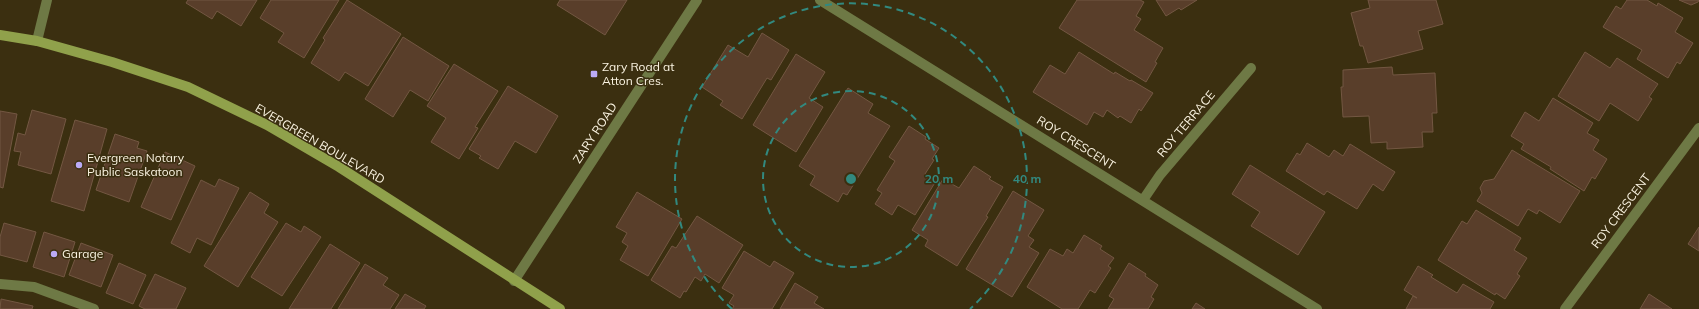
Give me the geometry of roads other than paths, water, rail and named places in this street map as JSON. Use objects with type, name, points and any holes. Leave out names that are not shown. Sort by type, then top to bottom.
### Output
[{"type":"street","points":[[37,41],[47,0]]},
{"type":"street","name":"ZARY ROAD","points":[[514,281],[697,0]]},
{"type":"street","name":"ROY CRESCENT","points":[[820,0],[1318,309]]},
{"type":"street","name":"EVERGREEN BOULEVARD","points":[[0,35],[37,41],[112,62],[188,87],[267,125],[339,167],[514,281],[560,309]]},
{"type":"street","name":"ROY TERRACE","points":[[1143,200],[1160,175],[1251,68]]},
{"type":"street","name":"ROY CRESCENT","points":[[1565,309],[1699,128]]},
{"type":"street","points":[[0,284],[34,287],[94,309]]},
{"type":"place","name":"Zary Road at Atton Cres.","points":[[594,74]]},
{"type":"place","name":"Evergreen Notary Public Saskatoon","points":[[79,165]]},
{"type":"place","name":"Garage","points":[[54,254]]}]
